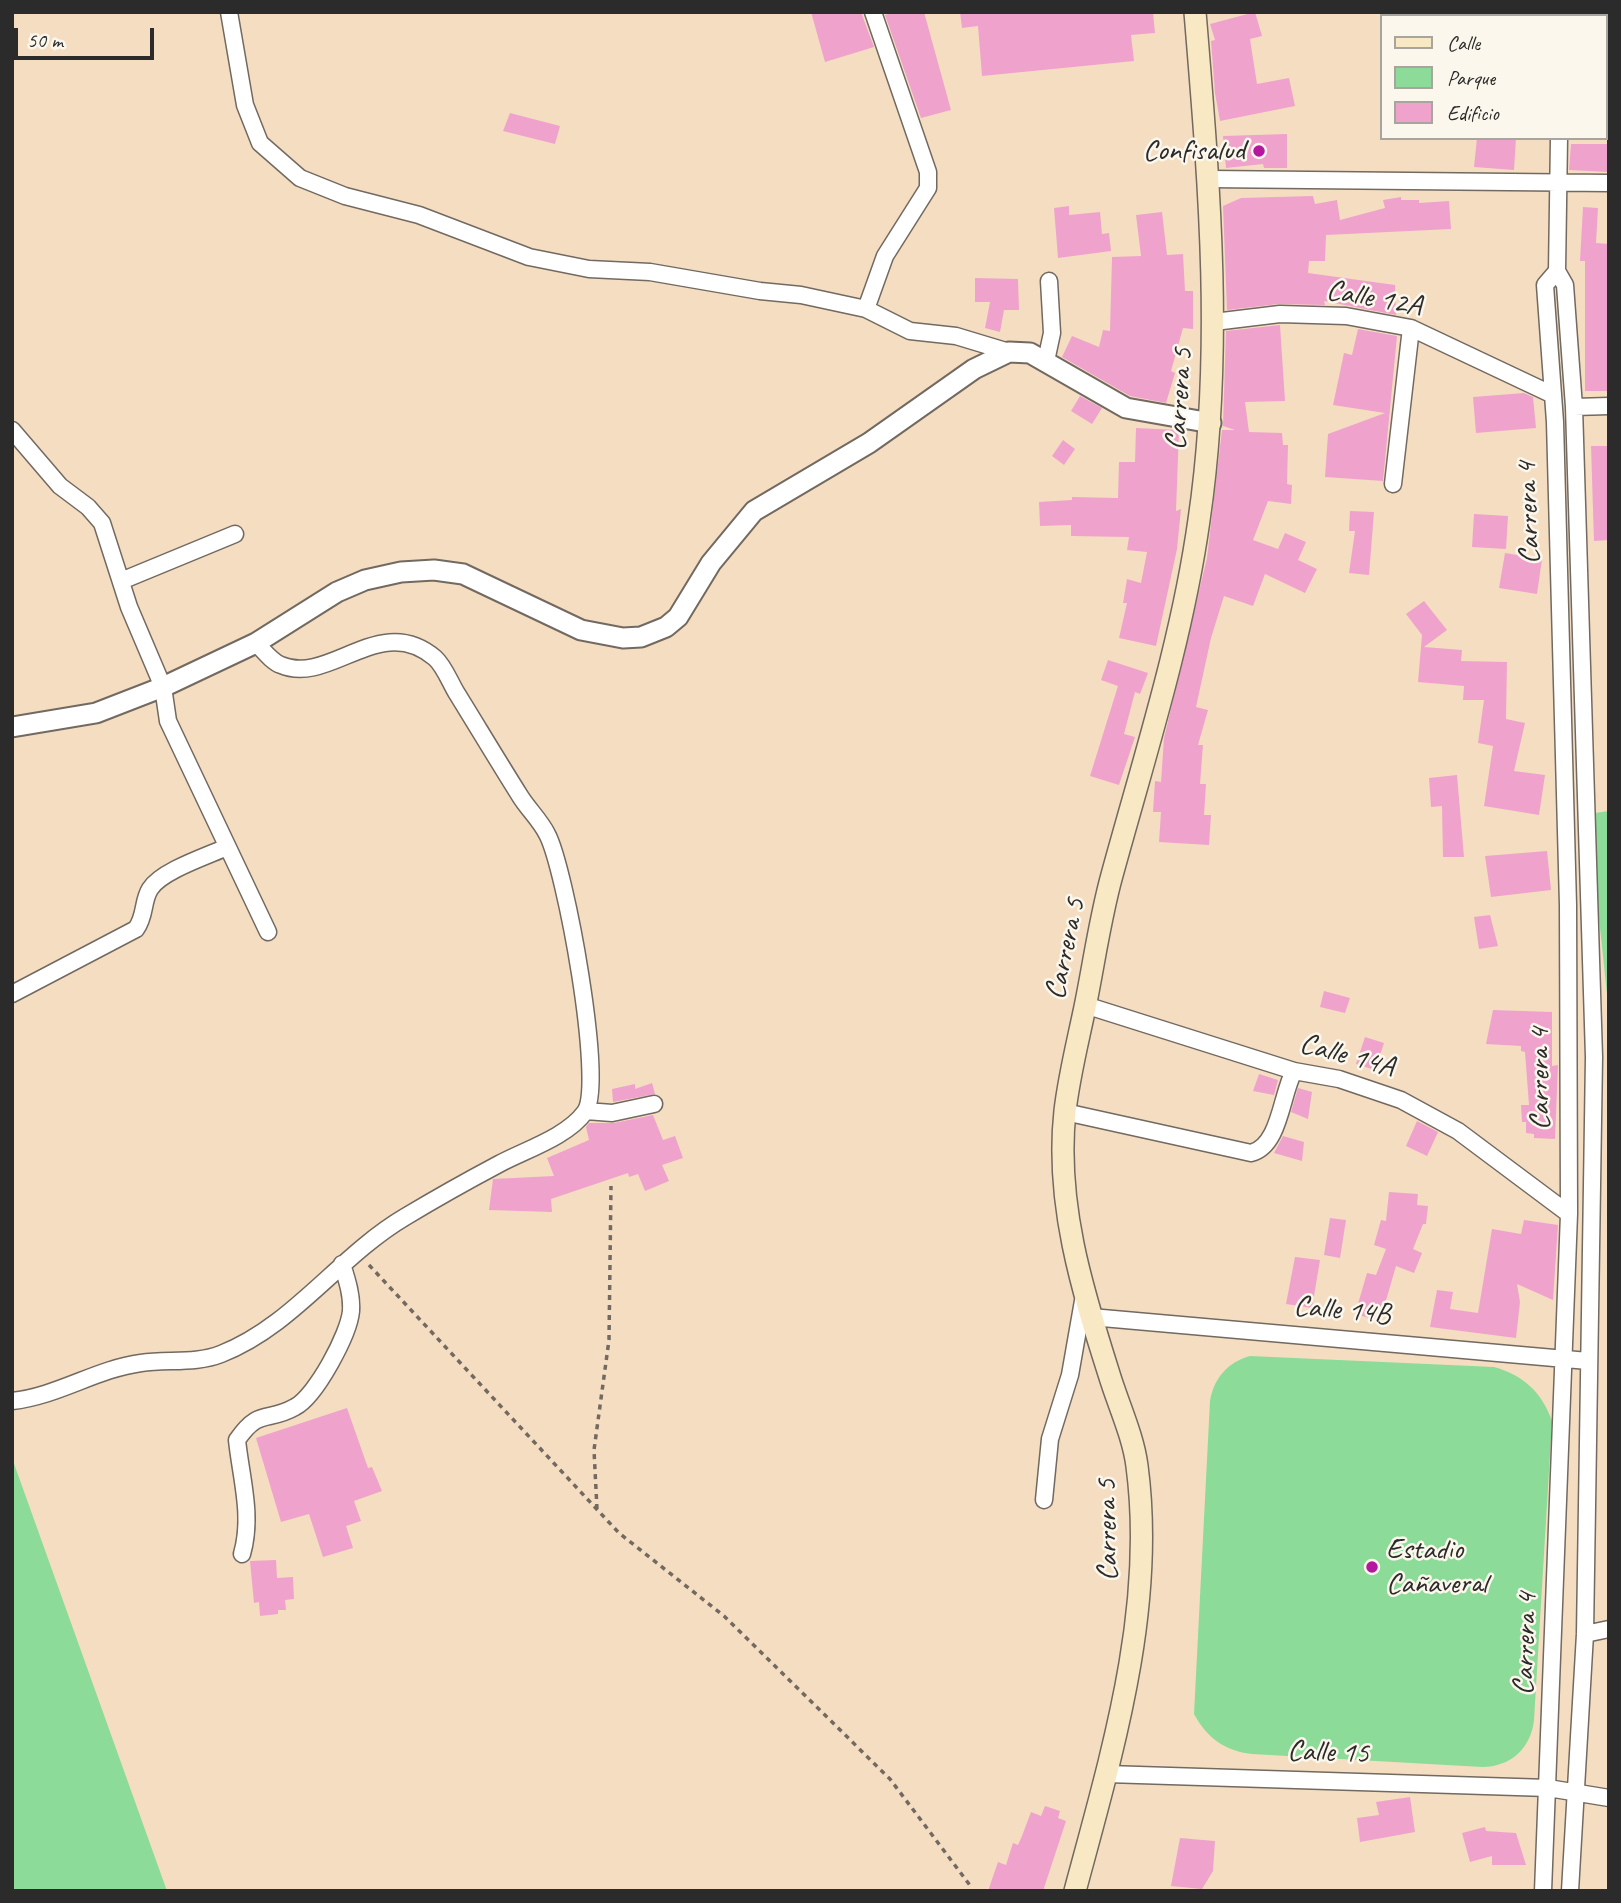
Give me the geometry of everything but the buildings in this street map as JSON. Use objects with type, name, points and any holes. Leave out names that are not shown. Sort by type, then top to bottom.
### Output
[{"type":"main road","name":"Carrera 5","points":[[1075,1891],[1107,1774],[1133,1645],[1144,1549],[1136,1460],[1083,1288],[1063,1191],[1065,1112],[1110,881],[1146,755],[1199,524],[1210,423],[1214,322],[1209,179],[1195,12]]},
{"type":"street","points":[[229,12],[245,105],[260,143],[300,178],[345,196],[419,215],[529,257],[589,269],[650,272],[760,291],[801,295],[866,309],[910,331],[956,336],[1009,352],[1030,353],[1126,408],[1210,423]]},
{"type":"street","points":[[866,309],[885,256],[928,188],[928,172],[873,12]]},
{"type":"street","name":"Carrera 4","points":[[1559,140],[1557,271],[1565,285],[1574,407],[1594,1057],[1585,1634],[1570,1891]]},
{"type":"street","points":[[1209,179],[1609,183]]},
{"type":"street","name":"Carrera 4","points":[[1543,1891],[1569,1214],[1568,905],[1553,395],[1545,285],[1557,271]]},
{"type":"street","points":[[1046,361],[1052,333],[1049,281]]},
{"type":"street","name":"Calle 12A","points":[[1214,322],[1293,314],[1346,316],[1411,328],[1553,395]]},
{"type":"street","points":[[1393,484],[1411,328]]},
{"type":"street","points":[[12,727],[96,713],[163,687],[256,643],[337,592],[365,580],[434,570],[463,574],[581,630],[623,638],[641,637],[666,627],[678,617],[711,563],[754,512],[869,443],[974,369],[1009,352]]},
{"type":"street","points":[[1574,407],[1609,406]]},
{"type":"street","points":[[12,430],[60,486],[88,507],[102,523],[121,581],[163,687],[168,721],[268,932]]},
{"type":"street","points":[[121,581],[235,534]]},
{"type":"street","points":[[12,1401],[48,1395],[107,1371],[142,1363],[219,1356],[282,1318],[342,1264],[401,1219],[561,1132],[586,1111],[592,1091],[592,1071],[579,971],[555,855],[547,834],[523,801],[436,658],[411,645],[386,642],[298,669],[279,665],[256,643]]},
{"type":"street","points":[[12,994],[136,929],[144,918],[145,898],[152,886],[164,876],[227,847]]},
{"type":"street","name":"Calle 14A","points":[[1085,1004],[1294,1071],[1339,1079],[1401,1100],[1458,1131],[1569,1214]]},
{"type":"street","points":[[1065,1112],[1251,1153],[1261,1151],[1270,1139],[1294,1071]]},
{"type":"street","points":[[586,1111],[612,1113],[654,1104]]},
{"type":"street","points":[[242,1554],[247,1536],[247,1510],[237,1440],[250,1422],[296,1407],[327,1369],[351,1315],[351,1293],[342,1264]]},
{"type":"street","points":[[1044,1500],[1051,1439],[1070,1375],[1083,1288]]},
{"type":"street","name":"Calle 14B","points":[[1091,1317],[1588,1361]]},
{"type":"street","points":[[1585,1634],[1609,1629]]},
{"type":"street","name":"Calle 15","points":[[1107,1774],[1548,1788],[1609,1798]]},
{"type":"path","points":[[597,1511],[594,1450],[609,1340],[611,1186]]},
{"type":"path","points":[[358,1253],[618,1533],[724,1616],[890,1779],[972,1888]]},
{"type":"green space","points":[[1609,811],[1609,1013],[1588,814]]},
{"type":"green space","name":"Estadio Cañaveral","points":[[1250,1356],[1494,1367],[1522,1380],[1543,1401],[1552,1421],[1534,1720],[1529,1739],[1510,1760],[1482,1767],[1252,1754],[1233,1750],[1218,1742],[1199,1722],[1194,1714],[1210,1401],[1223,1372],[1235,1362]]},
{"type":"green space","points":[[12,1458],[167,1891],[12,1891]]},
{"type":"place","name":"Confisalud","points":[[1259,151]]},
{"type":"place","name":"Estadio Cañaveral","points":[[1372,1567]]}]
